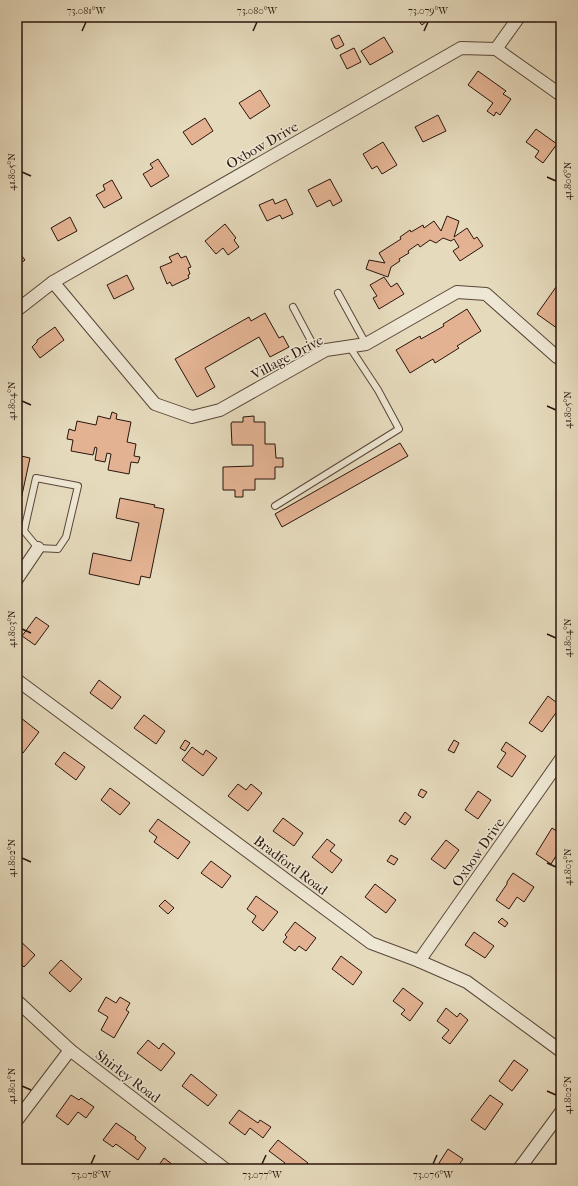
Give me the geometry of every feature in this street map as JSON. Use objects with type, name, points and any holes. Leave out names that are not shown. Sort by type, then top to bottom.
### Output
[{"type":"street","points":[[519,17],[496,49],[561,95]]},
{"type":"street","name":"Oxbow Drive","points":[[17,310],[53,282],[462,48],[496,49]]},
{"type":"street","name":"Village Drive","points":[[53,282],[155,404],[192,417],[220,410],[326,350],[366,344],[457,292],[486,294],[561,359]]},
{"type":"street","points":[[17,579],[38,548]]},
{"type":"street","name":"Bradford Road","points":[[17,680],[371,943],[419,961],[467,982],[561,1051]]},
{"type":"street","name":"Oxbow Drive","points":[[419,961],[561,759]]},
{"type":"street","name":"Shirley Road","points":[[17,1001],[70,1050],[225,1169]]},
{"type":"street","points":[[17,1120],[70,1050]]},
{"type":"street","points":[[519,1169],[561,1112]]},
{"type":"lane","points":[[338,293],[366,344]]},
{"type":"lane","points":[[293,307],[318,354]]},
{"type":"lane","points":[[275,506],[399,429],[378,390],[349,346]]},
{"type":"lane","points":[[36,478],[78,486],[66,536],[58,549],[38,548],[24,531],[36,478]]},
{"type":"building","points":[[415,17],[432,17],[422,25]]},
{"type":"building","points":[[339,35],[344,45],[337,49],[335,48],[331,39]]},
{"type":"building","points":[[384,37],[393,52],[370,65],[361,51]]},
{"type":"building","points":[[354,48],[361,62],[347,69],[340,55]]},
{"type":"building","points":[[478,71],[506,91],[503,94],[511,99],[500,115],[496,112],[494,116],[487,111],[493,103],[468,85]]},
{"type":"building","points":[[260,90],[270,106],[250,119],[239,103]]},
{"type":"building","points":[[438,115],[446,131],[423,142],[415,127]]},
{"type":"building","points":[[205,118],[213,131],[192,145],[183,132]]},
{"type":"building","points":[[536,129],[557,144],[543,163],[535,157],[539,151],[526,142]]},
{"type":"building","points":[[383,142],[397,165],[382,174],[377,166],[372,169],[363,154]]},
{"type":"building","points":[[158,159],[169,176],[151,187],[143,174],[153,168],[150,164]]},
{"type":"building","points":[[330,179],[342,201],[333,206],[330,200],[317,207],[308,190]]},
{"type":"building","points":[[112,180],[122,198],[104,208],[96,195],[105,190],[103,185]]},
{"type":"building","points":[[273,199],[275,204],[286,199],[293,214],[282,219],[280,215],[267,221],[259,205]]},
{"type":"building","points":[[447,216],[459,221],[454,237],[467,228],[474,239],[477,237],[483,246],[460,261],[453,251],[459,247],[454,239],[451,241],[443,238],[436,243],[430,240],[420,247],[418,244],[408,251],[409,253],[399,259],[400,261],[391,267],[388,277],[366,269],[369,260],[385,263],[379,253],[401,239],[400,237],[410,230],[411,232],[423,225],[424,228],[434,221],[441,231]]},
{"type":"building","points":[[70,217],[77,231],[58,241],[51,228]]},
{"type":"building","points":[[225,224],[236,238],[234,240],[239,247],[228,255],[223,248],[216,254],[205,241]]},
{"type":"building","points":[[17,250],[25,260],[17,266]]},
{"type":"building","points":[[178,253],[181,258],[186,256],[191,267],[188,268],[190,274],[188,275],[189,278],[172,286],[170,282],[167,284],[160,267],[172,262],[169,257]]},
{"type":"building","points":[[127,275],[134,289],[114,299],[107,285]]},
{"type":"building","points":[[384,277],[391,287],[397,283],[404,294],[379,309],[373,298],[377,296],[370,285]]},
{"type":"building","points":[[561,280],[560,320],[561,331],[537,314]]},
{"type":"building","points":[[467,309],[481,331],[457,346],[459,348],[435,363],[433,359],[410,373],[396,350],[420,336],[421,339],[444,326],[443,324]]},
{"type":"building","points":[[265,313],[279,338],[283,336],[289,347],[270,357],[259,337],[205,368],[215,387],[197,397],[175,359],[249,317],[251,321]]},
{"type":"building","points":[[55,327],[64,340],[40,358],[32,347],[37,340]]},
{"type":"building","points":[[112,412],[117,414],[116,419],[131,422],[127,442],[136,444],[134,456],[140,457],[138,463],[131,462],[129,474],[108,470],[111,454],[107,453],[105,462],[95,460],[97,448],[95,447],[93,455],[71,451],[73,440],[67,439],[69,429],[75,431],[77,421],[96,425],[98,416],[110,419]]},
{"type":"building","points":[[254,416],[254,422],[265,422],[265,444],[275,444],[276,458],[283,458],[283,467],[275,467],[275,479],[255,479],[255,490],[243,490],[243,497],[235,497],[235,490],[223,490],[223,467],[253,466],[253,445],[232,445],[231,424],[232,422],[243,422],[243,417]]},
{"type":"building","points":[[400,443],[408,456],[282,527],[275,514]]},
{"type":"building","points":[[17,455],[30,458],[17,518]]},
{"type":"building","points":[[120,498],[155,505],[154,507],[164,509],[150,578],[141,576],[139,585],[89,574],[93,553],[131,561],[139,523],[116,518]]},
{"type":"building","points":[[36,617],[49,626],[35,645],[22,636]]},
{"type":"building","points":[[99,680],[121,697],[112,709],[90,693]]},
{"type":"building","points":[[548,696],[561,706],[542,732],[529,723]]},
{"type":"building","points":[[144,715],[165,731],[156,744],[134,728]]},
{"type":"building","points":[[21,718],[39,732],[23,753],[17,749],[17,741],[22,736],[17,732],[17,723]]},
{"type":"building","points":[[185,740],[190,743],[185,751],[180,748]]},
{"type":"building","points":[[454,740],[459,743],[454,753],[448,750]]},
{"type":"building","points":[[506,742],[526,756],[512,777],[497,767],[506,753],[501,750]]},
{"type":"building","points":[[192,747],[203,755],[206,750],[217,758],[203,776],[182,760]]},
{"type":"building","points":[[64,752],[85,767],[76,780],[55,764]]},
{"type":"building","points":[[238,784],[246,790],[251,784],[262,793],[248,811],[228,796]]},
{"type":"building","points":[[110,788],[130,803],[120,815],[101,800]]},
{"type":"building","points":[[421,789],[427,792],[423,798],[418,795]]},
{"type":"building","points":[[478,791],[491,800],[478,819],[465,810]]},
{"type":"building","points":[[405,812],[411,817],[405,825],[399,821]]},
{"type":"building","points":[[283,818],[303,833],[294,846],[273,831]]},
{"type":"building","points":[[158,819],[190,842],[178,859],[154,842],[157,837],[149,831]]},
{"type":"building","points":[[552,828],[561,834],[561,848],[551,864],[536,854]]},
{"type":"building","points":[[327,839],[335,845],[330,851],[342,860],[332,873],[312,857]]},
{"type":"building","points":[[446,840],[459,850],[445,869],[431,859]]},
{"type":"building","points":[[391,855],[398,859],[394,865],[387,861]]},
{"type":"building","points":[[211,861],[231,876],[222,888],[201,873]]},
{"type":"building","points":[[513,873],[534,887],[524,902],[517,897],[509,909],[496,900]]},
{"type":"building","points":[[375,884],[396,900],[386,913],[365,897]]},
{"type":"building","points":[[256,896],[278,912],[263,931],[252,922],[256,916],[247,909]]},
{"type":"building","points":[[165,900],[174,908],[168,914],[159,906]]},
{"type":"building","points":[[502,918],[508,923],[505,927],[498,922]]},
{"type":"building","points":[[295,922],[316,938],[306,951],[299,946],[295,951],[283,942],[287,937],[285,935]]},
{"type":"building","points":[[474,932],[494,946],[485,958],[465,945]]},
{"type":"building","points":[[17,938],[35,955],[24,967],[17,960]]},
{"type":"building","points":[[341,956],[362,972],[353,985],[332,969]]},
{"type":"building","points":[[61,960],[82,979],[70,992],[49,973]]},
{"type":"building","points":[[403,988],[423,1003],[410,1021],[401,1014],[405,1010],[393,1001]]},
{"type":"building","points":[[106,997],[116,1003],[120,997],[130,1003],[126,1010],[129,1012],[114,1038],[101,1030],[108,1017],[98,1011]]},
{"type":"building","points":[[446,1008],[457,1017],[460,1013],[468,1020],[450,1044],[442,1038],[449,1030],[437,1021]]},
{"type":"building","points":[[148,1040],[159,1049],[163,1043],[175,1053],[161,1071],[137,1053]]},
{"type":"building","points":[[514,1060],[528,1070],[512,1091],[499,1081]]},
{"type":"building","points":[[191,1074],[217,1095],[208,1106],[182,1086]]},
{"type":"building","points":[[71,1095],[79,1100],[81,1098],[94,1107],[86,1118],[78,1112],[68,1125],[56,1116]]},
{"type":"building","points":[[490,1095],[503,1104],[485,1130],[471,1120]]},
{"type":"building","points":[[239,1110],[258,1123],[260,1120],[271,1127],[263,1138],[250,1128],[245,1135],[229,1123]]},
{"type":"building","points":[[116,1123],[136,1137],[135,1139],[146,1148],[138,1160],[116,1144],[113,1147],[103,1140]]},
{"type":"building","points":[[278,1140],[308,1163],[304,1169],[284,1169],[282,1167],[285,1163],[269,1151]]},
{"type":"building","points":[[448,1149],[463,1159],[456,1169],[447,1169],[439,1163]]},
{"type":"building","points":[[164,1158],[173,1165],[174,1164],[181,1169],[156,1169]]}]
